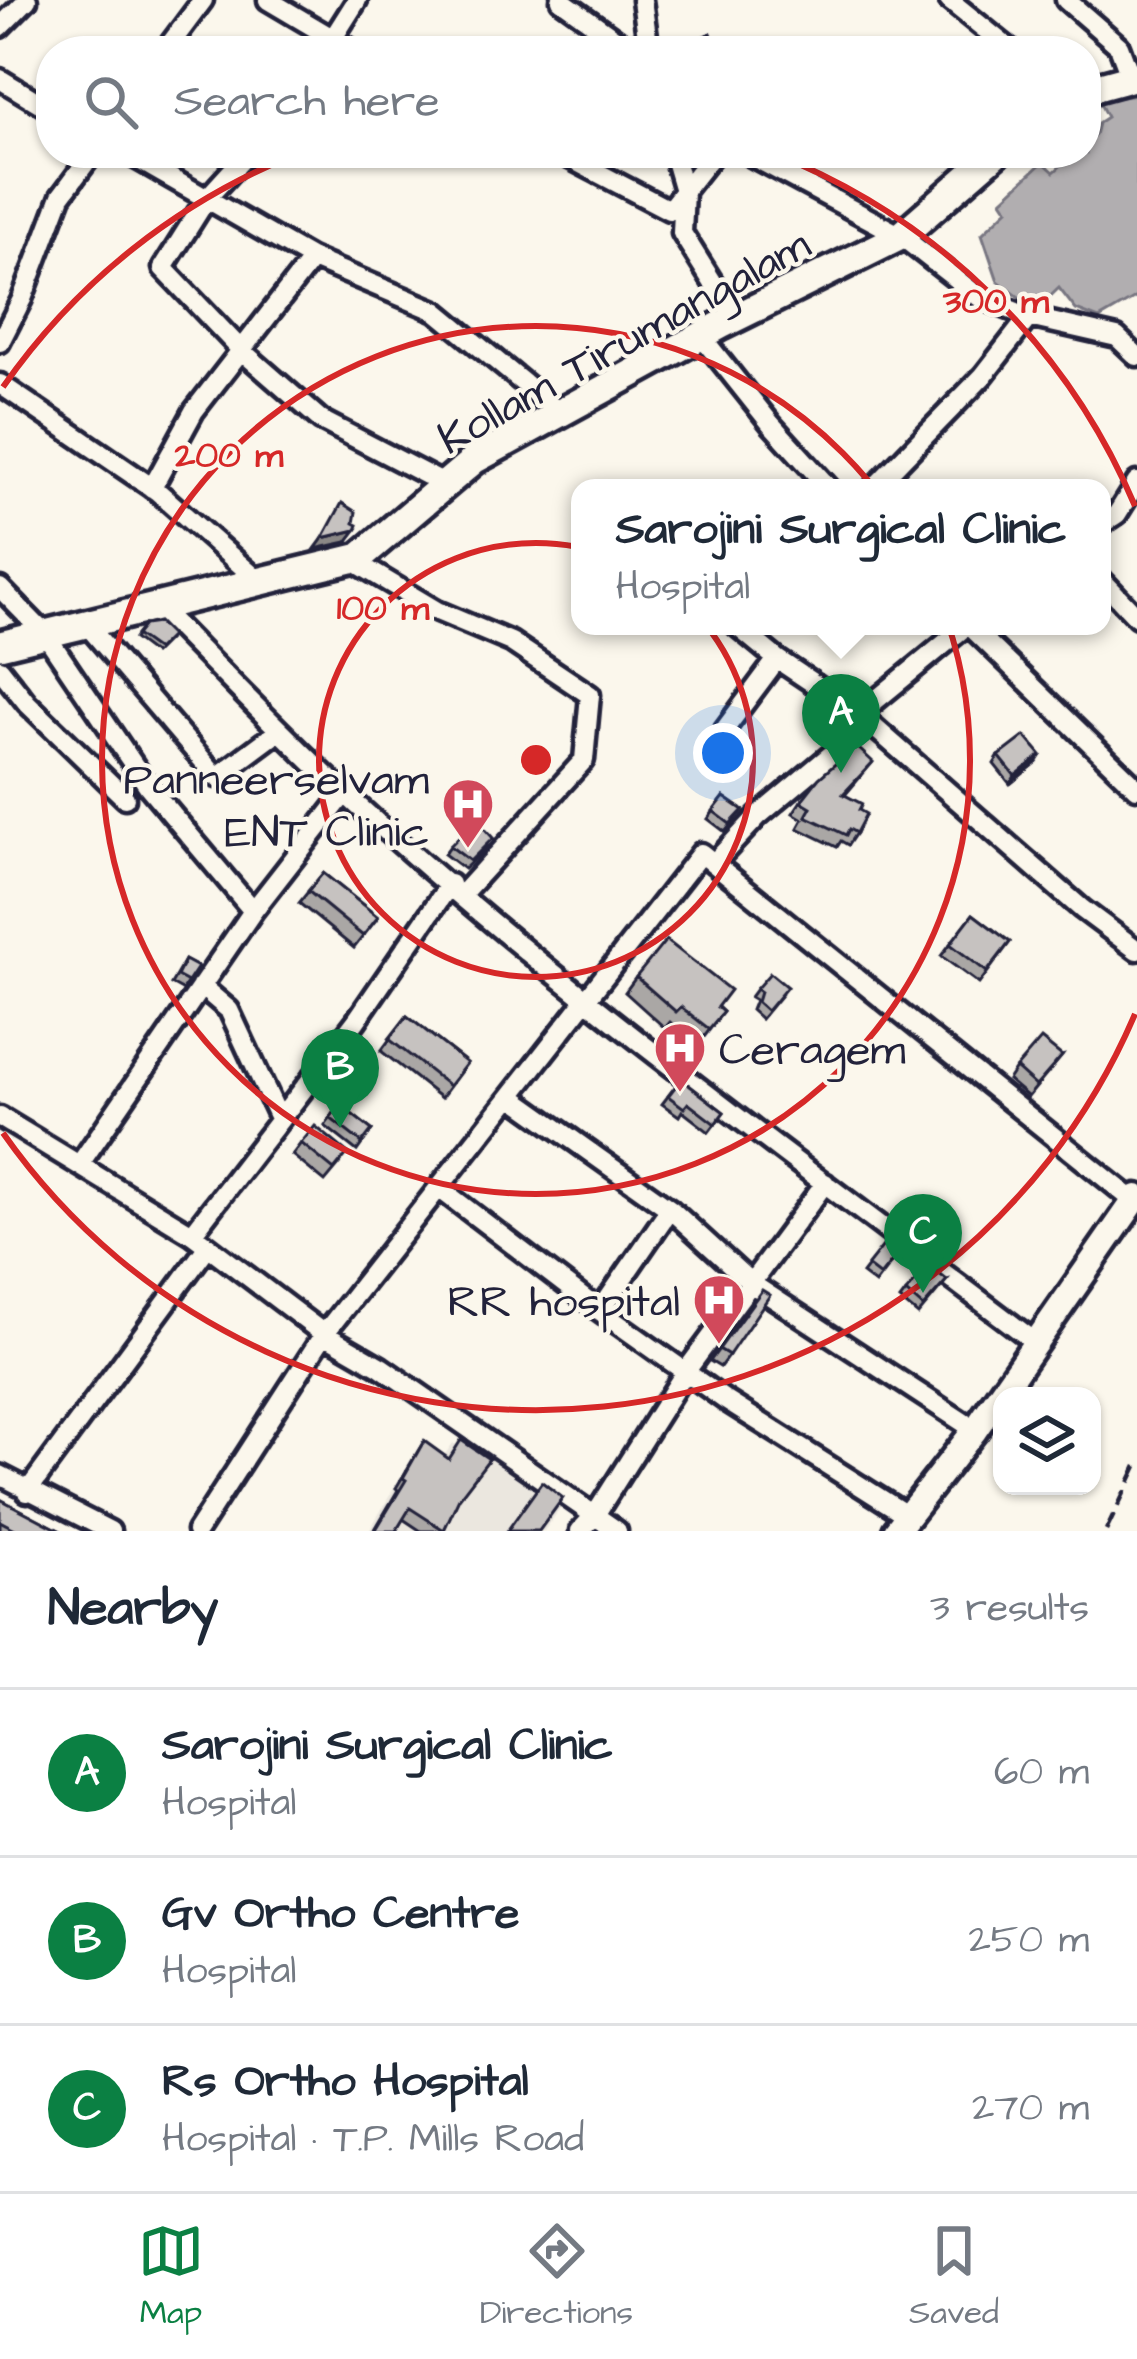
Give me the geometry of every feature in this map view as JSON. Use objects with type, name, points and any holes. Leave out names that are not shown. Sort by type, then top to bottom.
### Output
[{"type":"highway","points":[[1101,86],[1134,77]]},
{"type":"highway","name":"Kollam Tirumangalam","points":[[0,645],[360,557],[474,460],[701,336],[901,236],[979,168]]},
{"type":"main road","points":[[902,1523],[975,1430],[1136,1199]]},
{"type":"street","points":[[0,27],[27,0]]},
{"type":"street","points":[[177,36],[203,0]]},
{"type":"street","points":[[268,0],[316,36]]},
{"type":"street","points":[[334,36],[357,0]]},
{"type":"street","points":[[561,0],[611,36]]},
{"type":"street","points":[[643,0],[647,36]]},
{"type":"street","points":[[950,0],[994,36]]},
{"type":"street","points":[[1066,0],[1119,46],[1134,77]]},
{"type":"street","points":[[0,80],[36,101]]},
{"type":"street","points":[[0,342],[22,299],[61,196],[82,168]]},
{"type":"street","points":[[154,168],[308,256],[436,311],[560,413]]},
{"type":"street","points":[[234,168],[207,198],[163,268],[243,352],[321,420],[446,485]]},
{"type":"street","points":[[589,168],[669,210],[702,168]]},
{"type":"street","points":[[677,168],[684,191],[682,233],[736,318]]},
{"type":"street","points":[[774,168],[901,236],[979,297],[1029,317],[1117,337],[1137,356]]},
{"type":"street","points":[[152,488],[194,411],[312,259],[308,256]]},
{"type":"street","points":[[883,479],[982,376],[1029,317]]},
{"type":"street","points":[[701,336],[821,479]]},
{"type":"street","points":[[0,384],[152,488],[261,583]]},
{"type":"street","points":[[1111,518],[1137,485]]},
{"type":"street","points":[[27,1492],[278,1118],[456,890],[584,760],[590,695],[511,642],[461,623],[350,560]]},
{"type":"street","points":[[0,588],[46,635],[148,786],[253,911]]},
{"type":"street","points":[[1111,590],[1137,617]]},
{"type":"street","points":[[160,609],[345,793],[586,1000],[1035,1342]]},
{"type":"street","points":[[88,626],[217,776],[279,731]]},
{"type":"street","points":[[754,635],[777,659],[864,718],[1082,909],[1137,950]]},
{"type":"street","points":[[714,863],[758,816],[958,635]]},
{"type":"street","points":[[977,635],[1137,788]]},
{"type":"street","points":[[716,741],[777,659]]},
{"type":"street","points":[[0,669],[27,704],[125,799]]},
{"type":"street","points":[[79,1165],[253,911],[345,793]]},
{"type":"street","points":[[197,1531],[324,1334],[701,853],[1136,1199]]},
{"type":"street","points":[[201,986],[229,1010],[278,1118]]},
{"type":"street","points":[[511,1096],[670,1209],[752,1284],[975,1430]]},
{"type":"street","points":[[0,1117],[200,1240],[324,1334],[381,1367],[617,1531]]},
{"type":"street","points":[[580,1531],[595,1515],[686,1372],[825,1183]]},
{"type":"street","points":[[439,1188],[601,1311],[902,1523]]},
{"type":"street","points":[[601,1311],[670,1209]]},
{"type":"street","points":[[0,1475],[110,1531]]},
{"type":"shaded area","points":[[1137,95],[1137,297],[1099,319],[1076,310],[1059,288],[1036,310],[998,281],[982,234],[1008,209],[1002,200],[1037,168],[1054,172],[1058,168],[1101,168],[1101,121],[1107,117],[1101,100]]},
{"type":"shaded area","points":[[453,1443],[485,1464],[492,1454],[563,1505],[544,1531],[369,1531],[418,1447],[441,1460]]},
{"type":"building","points":[[342,503],[356,512],[356,530],[323,538]]},
{"type":"building","points":[[158,623],[171,636],[157,650],[136,635],[144,625]]},
{"type":"building","points":[[1025,736],[1041,755],[1015,776],[999,756]]},
{"type":"building","points":[[856,746],[873,762],[843,794],[862,804],[859,810],[866,814],[856,833],[849,829],[846,835],[806,816],[811,807],[801,801]]},
{"type":"building","points":[[724,797],[743,810],[730,824],[713,811]]},
{"type":"building","points":[[476,819],[493,838],[470,861],[450,846]]},
{"type":"building","points":[[323,873],[378,917],[363,936],[308,891]]},
{"type":"building","points":[[973,914],[1010,942],[987,972],[950,944]]},
{"type":"building","points":[[666,940],[730,990],[717,1007],[723,1012],[709,1029],[681,1007],[676,1012],[636,977]]},
{"type":"building","points":[[185,960],[198,967],[188,982],[177,976]]},
{"type":"building","points":[[770,973],[787,987],[767,1011],[757,1002],[760,992],[756,989]]},
{"type":"building","points":[[407,1016],[467,1063],[449,1086],[389,1039]]},
{"type":"building","points":[[1041,1039],[1062,1056],[1036,1086],[1016,1068]]},
{"type":"building","points":[[681,1079],[724,1112],[715,1124],[688,1103],[684,1108],[668,1096]]},
{"type":"building","points":[[340,1105],[372,1130],[362,1143],[330,1118]]},
{"type":"building","points":[[315,1126],[348,1153],[334,1170],[301,1143]]},
{"type":"building","points":[[890,1237],[903,1247],[880,1276],[867,1266]]},
{"type":"building","points":[[929,1266],[947,1280],[923,1307],[906,1292]]},
{"type":"building","points":[[762,1290],[770,1295],[729,1355],[719,1349]]},
{"type":"building","points":[[461,1440],[489,1459],[459,1498],[444,1530],[410,1508],[396,1531],[375,1531],[424,1441],[449,1459]]},
{"type":"building","points":[[542,1482],[563,1498],[539,1531],[507,1531]]},
{"type":"building","points":[[0,1499],[61,1531],[19,1531],[0,1521]]},
{"type":"railway","points":[[1106,1531],[1137,1466]]},
{"type":"place","name":"Sarojini Surgical Clinic","points":[[841,773]]},
{"type":"place","name":"Panneerselvam ENT Clinic","points":[[468,850]]},
{"type":"place","name":"Ceragem","points":[[680,1094]]},
{"type":"place","name":"Gv Ortho Centre","points":[[340,1128]]},
{"type":"place","name":"Rs Ortho Hospital","points":[[923,1293]]},
{"type":"place","name":"RR hospital","points":[[719,1346]]}]
